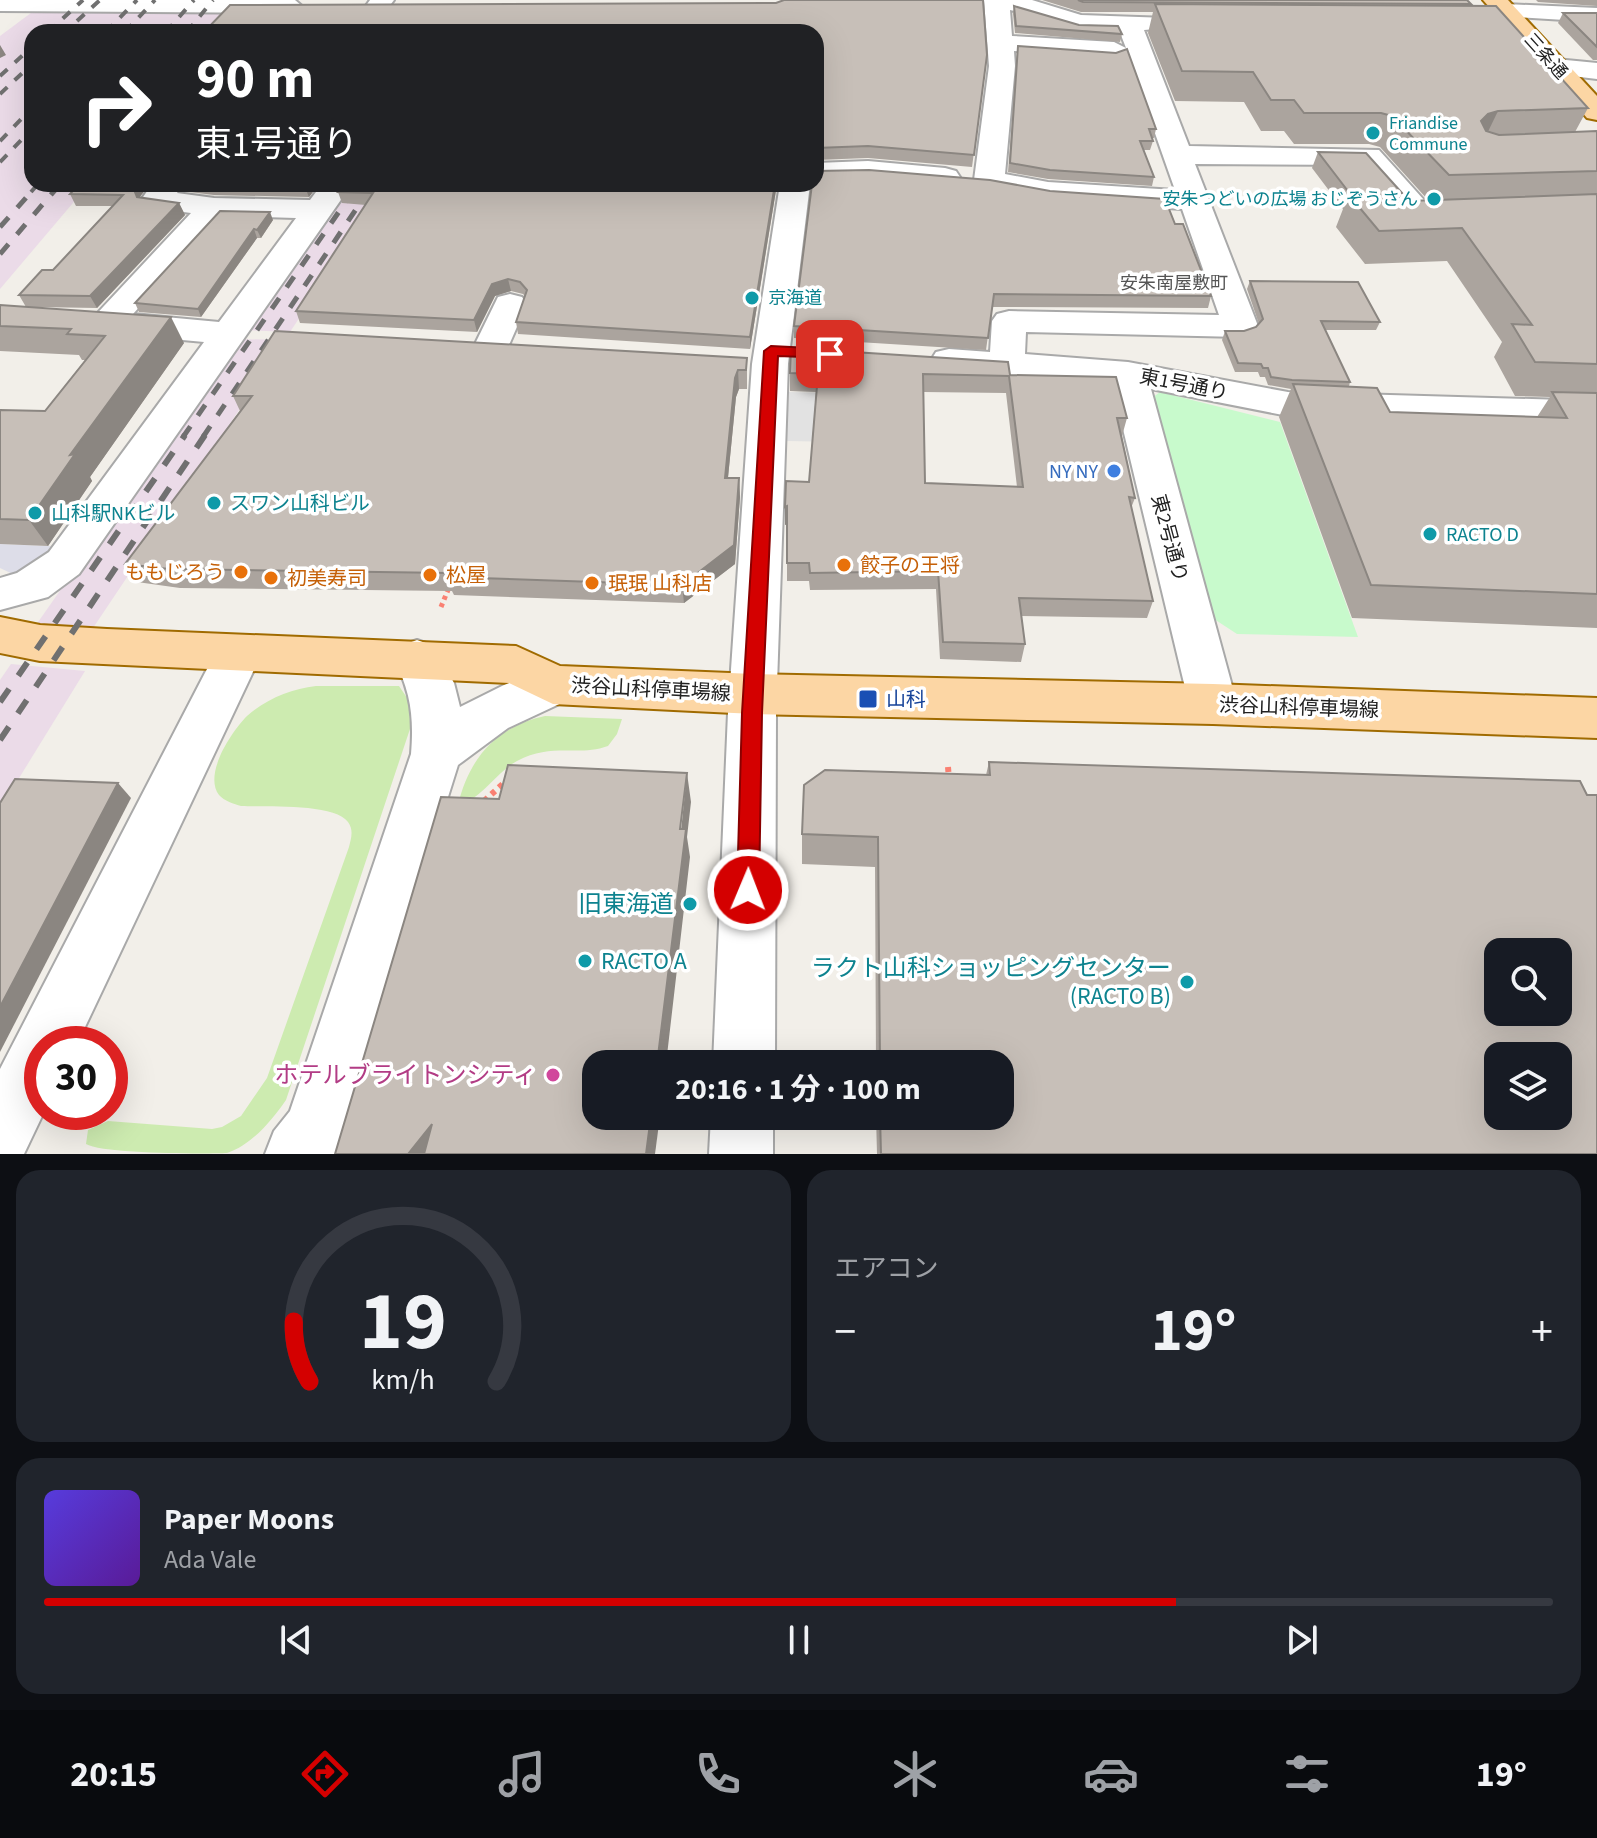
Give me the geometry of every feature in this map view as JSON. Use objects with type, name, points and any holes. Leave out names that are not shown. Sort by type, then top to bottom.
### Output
[{"type":"main road","name":"三条通","points":[[1502,15],[1597,112]]},
{"type":"main road","name":"渋谷山科停車場線","points":[[0,608],[52,644],[238,655],[417,659],[516,665],[553,685],[754,694],[1213,704],[1597,718]]},
{"type":"street","points":[[989,180],[1002,66],[997,0],[1051,11],[1078,22],[1134,37]]},
{"type":"street","points":[[0,25],[30,2]]},
{"type":"street","points":[[348,6],[380,3],[409,7]]},
{"type":"street","points":[[0,4],[298,5]]},
{"type":"street","points":[[287,24],[298,5]]},
{"type":"street","points":[[1502,15],[1597,15]]},
{"type":"street","points":[[1000,43],[1134,37],[1190,23]]},
{"type":"street","points":[[1007,363],[1009,321],[1240,326],[1134,37]]},
{"type":"street","points":[[1556,67],[1597,71]]},
{"type":"street","points":[[1177,155],[1369,156],[1425,220]]},
{"type":"street","points":[[824,172],[868,170],[989,180],[1048,191],[1195,201]]},
{"type":"street","points":[[162,192],[156,200],[214,207],[327,197]]},
{"type":"street","points":[[744,1050],[754,694],[771,357],[794,192]]},
{"type":"street","points":[[0,608],[64,563],[327,197]]},
{"type":"street","points":[[214,207],[92,322],[228,334]]},
{"type":"street","points":[[1381,221],[1486,216]]},
{"type":"street","points":[[453,345],[508,347],[510,304]]},
{"type":"street","points":[[1209,326],[1230,392]]},
{"type":"street","name":"東1号通り","points":[[913,358],[1128,373],[1288,404],[1597,413]]},
{"type":"street","name":"東2号通り","points":[[1128,373],[1213,704]]},
{"type":"street","points":[[54,1026],[238,655]]},
{"type":"street","points":[[297,1154],[315,1129],[436,754],[437,699],[433,682],[417,659]]},
{"type":"street","points":[[436,754],[455,735],[486,715],[553,685]]},
{"type":"street","points":[[2,1139],[24,1091]]},
{"type":"street","points":[[741,1154],[742,1130]]},
{"type":"path","points":[[441,607],[453,577]]},
{"type":"path","points":[[948,767],[950,788]]},
{"type":"path","points":[[480,806],[511,776]]},
{"type":"shaded area","points":[[59,9],[230,12],[220,24],[24,24],[24,192],[82,192],[0,289],[0,36],[31,13]]},
{"type":"shaded area","points":[[340,192],[383,192],[290,332],[243,330]]},
{"type":"shaded area","points":[[236,339],[286,340],[91,631],[36,625]]},
{"type":"shaded area","points":[[789,392],[901,395],[903,443],[786,441]]},
{"type":"shaded area","points":[[0,544],[68,548],[21,578],[0,568]]},
{"type":"shaded area","points":[[11,664],[85,671],[0,809],[0,680]]},
{"type":"green space","points":[[1160,392],[1280,422],[1358,637],[1237,634],[1211,617],[1148,401]]},
{"type":"green space","points":[[316,686],[399,686],[416,711],[286,1100],[253,1138],[227,1153],[132,1152],[86,1144],[88,1130],[128,1130],[128,1123],[212,1129],[222,1127],[241,1116],[267,1078],[349,847],[351,828],[341,816],[315,809],[232,803],[219,795],[215,776],[221,753],[247,716],[279,696]]},
{"type":"green space","points":[[545,716],[622,719],[617,734],[608,746],[530,755],[509,766],[474,798],[458,805],[469,773],[488,747],[513,728]]},
{"type":"building","points":[[784,0],[983,0],[987,55],[974,155],[868,146],[824,148],[824,24],[212,24],[230,5],[776,3]]},
{"type":"building","points":[[1078,0],[1467,0],[1471,4],[1083,2]]},
{"type":"building","points":[[1155,4],[1496,6],[1588,108],[1498,111],[1488,114],[1481,121],[1486,131],[1499,135],[1597,131],[1597,171],[1449,175],[1392,116],[1381,113],[1304,113],[1294,100],[1271,100],[1253,72],[1182,71]]},
{"type":"building","points":[[1014,6],[1079,25],[1118,26],[1122,34],[1016,26]]},
{"type":"building","points":[[1563,13],[1597,13],[1597,47]]},
{"type":"building","points":[[1018,46],[1116,53],[1127,49],[1156,129],[1149,129],[1153,141],[1140,141],[1154,177],[1050,170],[1010,163]]},
{"type":"building","points":[[1318,152],[1366,153],[1402,193],[1351,195]]},
{"type":"building","points":[[869,170],[990,180],[1050,191],[1165,199],[1175,224],[1183,224],[1211,296],[994,294],[988,338],[794,326],[811,192],[824,192],[824,171]]},
{"type":"building","points":[[135,192],[137,197],[179,203],[90,296],[19,295],[42,270],[53,270],[123,195],[70,194]]},
{"type":"building","points":[[338,192],[774,192],[750,337],[516,322],[527,290],[520,282],[508,279],[492,284],[474,320],[296,311],[373,193]]},
{"type":"building","points":[[1363,194],[1369,200],[1381,202],[1597,194],[1597,364],[1535,362],[1512,324],[1532,325],[1462,228],[1379,231],[1349,195]]},
{"type":"building","points":[[220,211],[270,212],[257,230],[254,229],[198,309],[135,303]]},
{"type":"building","points":[[1250,281],[1358,282],[1380,322],[1321,321],[1350,382],[1271,377],[1268,368],[1263,368],[1261,364],[1238,363],[1225,331],[1244,331],[1256,327],[1263,319]]},
{"type":"building","points":[[0,305],[171,317],[70,455],[75,454],[29,520],[0,519],[0,410],[45,411],[105,336],[67,334],[71,329],[0,326]]},
{"type":"building","points":[[275,331],[747,358],[746,370],[738,370],[735,378],[725,478],[739,478],[734,545],[682,585],[448,577],[449,573],[169,569],[125,564],[252,396],[233,396]]},
{"type":"building","points":[[791,348],[1008,362],[1010,375],[1116,377],[1127,418],[1117,418],[1135,498],[1129,497],[1153,601],[1019,598],[1025,644],[943,642],[938,571],[810,573],[809,563],[787,563],[786,481],[809,482],[818,374],[790,373]],"holes":[[[923,374],[1009,376],[1023,487],[925,483]]]},
{"type":"building","points":[[1293,384],[1377,388],[1390,412],[1567,418],[1552,392],[1597,393],[1597,594],[1371,585]]},
{"type":"building","name":"ラクト山科ショッピングセンター (RACTO B)","points":[[989,762],[1580,781],[1587,795],[1597,795],[1597,1154],[881,1154],[880,1130],[1014,1130],[1014,1050],[880,1050],[878,837],[802,834],[804,785],[825,770],[990,775]]},
{"type":"building","points":[[508,765],[687,773],[680,829],[686,829],[659,1050],[582,1050],[582,1130],[649,1130],[646,1154],[424,1154],[432,1124],[408,1154],[335,1154],[441,797],[499,799]]},
{"type":"building","points":[[15,779],[118,783],[0,1007],[0,803]]},
{"type":"railway","points":[[57,24],[83,0]]},
{"type":"railway","points":[[77,21],[100,0]]},
{"type":"railway","points":[[114,24],[137,0]]},
{"type":"railway","points":[[132,24],[155,0]]},
{"type":"railway","points":[[173,24],[194,0]]},
{"type":"railway","points":[[194,24],[213,0]]},
{"type":"railway","points":[[468,24],[485,0]]},
{"type":"railway","points":[[0,76],[24,54]]},
{"type":"railway","points":[[0,94],[24,72]]},
{"type":"railway","points":[[0,141],[24,116]]},
{"type":"railway","points":[[0,162],[24,137]]},
{"type":"railway","points":[[0,227],[31,192]]},
{"type":"railway","points":[[0,254],[53,192]]},
{"type":"railway","points":[[183,437],[353,192]]},
{"type":"railway","points":[[203,437],[368,192]]},
{"type":"railway","points":[[0,702],[185,435]]},
{"type":"railway","points":[[0,740],[205,435]]},
{"type":"place","name":"Friandise Commune","points":[[1373,133]]},
{"type":"place","name":"安朱つどいの広場 おじぞうさん","points":[[1434,199]]},
{"type":"place","name":"京海道","points":[[752,298]]},
{"type":"place","name":"NY NY","points":[[1114,471]]},
{"type":"place","name":"スワン山科ビル","points":[[214,503]]},
{"type":"place","name":"山科駅NKビル","points":[[35,513]]},
{"type":"place","name":"RACTO D","points":[[1430,534]]},
{"type":"place","name":"餃子の王将","points":[[844,565]]},
{"type":"place","name":"ももじろう","points":[[241,572]]},
{"type":"place","name":"松屋","points":[[430,575]]},
{"type":"place","name":"初美寿司","points":[[271,578]]},
{"type":"place","name":"珉珉 山科店","points":[[592,583]]},
{"type":"place","name":"山科","points":[[868,699]]},
{"type":"place","name":"旧東海道","points":[[690,904]]},
{"type":"place","name":"RACTO A","points":[[585,961]]},
{"type":"place","name":"ラクト山科ショッピングセンター (RACTO B)","points":[[1187,982]]},
{"type":"place","name":"ホテルブライトンシティ","points":[[553,1075]]},
{"type":"district","name":"安朱南屋敷町","points":[[1174,283]]},
{"type":"route","points":[[748,890],[752,713],[771,351],[830,354]]}]
